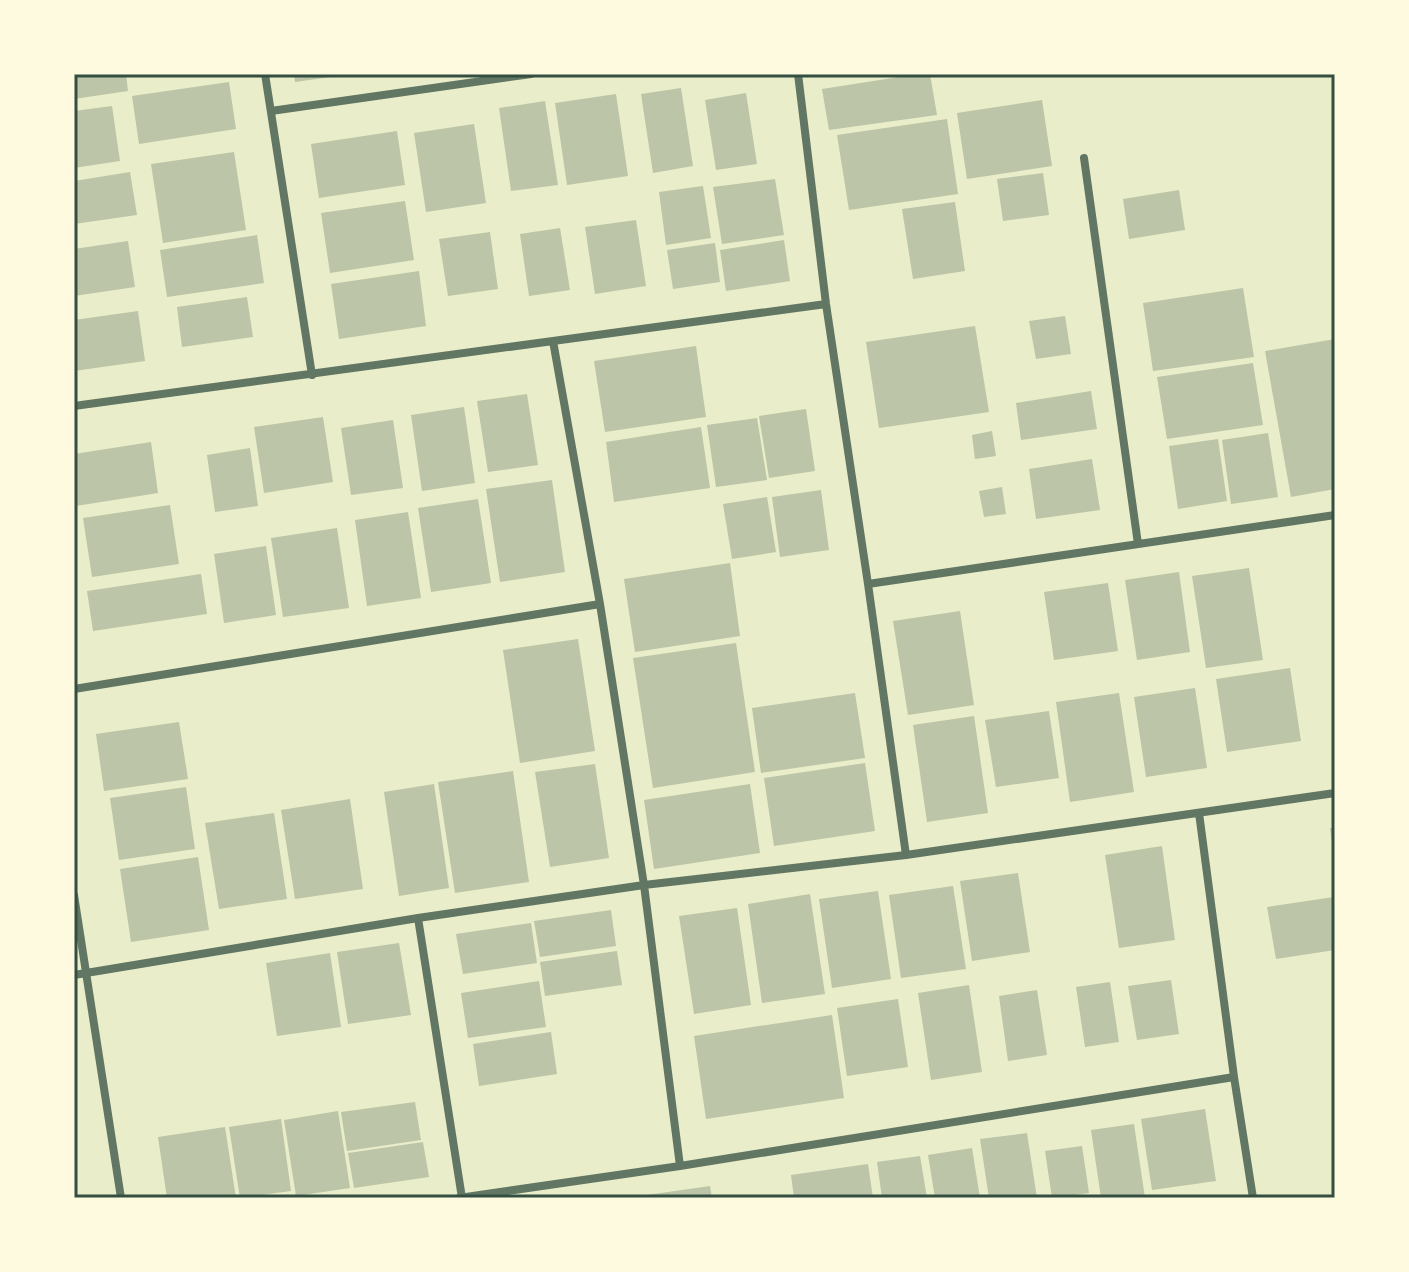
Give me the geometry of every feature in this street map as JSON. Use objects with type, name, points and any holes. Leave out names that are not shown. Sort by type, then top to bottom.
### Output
[{"type":"street","points":[[265,74],[312,375]]},
{"type":"street","points":[[271,111],[531,74]]},
{"type":"street","points":[[798,74],[826,304],[906,855]]},
{"type":"street","points":[[1084,158],[1138,544]]},
{"type":"street","points":[[74,406],[826,304]]},
{"type":"street","points":[[553,341],[600,604],[644,885],[680,1166]]},
{"type":"street","points":[[868,584],[1335,515]]},
{"type":"street","points":[[74,689],[600,604]]},
{"type":"street","points":[[74,975],[418,918],[644,885],[906,855],[1335,793]]},
{"type":"street","points":[[1199,813],[1253,1198]]},
{"type":"street","points":[[74,895],[121,1198]]},
{"type":"street","points":[[418,918],[461,1198],[1234,1077]]},
{"type":"building","points":[[74,74],[126,74],[128,91],[74,99]]},
{"type":"building","points":[[294,74],[337,74],[338,76],[295,82]]},
{"type":"building","points":[[930,74],[937,115],[829,130],[822,89]]},
{"type":"building","points":[[229,82],[236,129],[139,144],[132,96]]},
{"type":"building","points":[[681,88],[693,166],[653,173],[641,94]]},
{"type":"building","points":[[746,93],[757,164],[716,170],[705,100]]},
{"type":"building","points":[[616,94],[628,176],[567,185],[555,103]]},
{"type":"building","points":[[1042,100],[1052,166],[967,179],[957,113]]},
{"type":"building","points":[[545,101],[558,185],[511,191],[499,108]]},
{"type":"building","points":[[112,106],[120,161],[74,168],[74,111]]},
{"type":"building","points":[[947,119],[958,194],[849,210],[837,135]]},
{"type":"building","points":[[474,124],[486,203],[426,212],[414,133]]},
{"type":"building","points":[[397,131],[405,185],[319,198],[311,144]]},
{"type":"building","points":[[234,152],[246,230],[163,243],[151,164]]},
{"type":"building","points":[[130,172],[137,215],[74,224],[74,181]]},
{"type":"building","points":[[1043,173],[1049,215],[1003,221],[997,179]]},
{"type":"building","points":[[775,179],[784,235],[722,244],[713,187]]},
{"type":"building","points":[[703,186],[711,238],[666,245],[659,192]]},
{"type":"building","points":[[1179,190],[1185,230],[1129,239],[1123,199]]},
{"type":"building","points":[[405,201],[414,260],[330,273],[321,213]]},
{"type":"building","points":[[955,202],[965,271],[913,279],[902,209]]},
{"type":"building","points":[[636,220],[646,286],[595,294],[585,227]]},
{"type":"building","points":[[560,228],[570,290],[529,296],[520,234]]},
{"type":"building","points":[[490,232],[498,289],[448,296],[439,239]]},
{"type":"building","points":[[257,235],[264,283],[167,297],[160,250]]},
{"type":"building","points":[[784,240],[790,281],[726,291],[720,250]]},
{"type":"building","points":[[128,241],[135,287],[74,296],[74,249]]},
{"type":"building","points":[[715,243],[720,282],[673,289],[667,250]]},
{"type":"building","points":[[419,271],[426,326],[339,339],[331,284]]},
{"type":"building","points":[[1243,288],[1254,357],[1153,371],[1143,303]]},
{"type":"building","points":[[247,297],[253,337],[182,347],[177,307]]},
{"type":"building","points":[[138,311],[145,361],[74,371],[74,320]]},
{"type":"building","points":[[1065,316],[1071,354],[1036,359],[1029,321]]},
{"type":"building","points":[[975,326],[989,412],[879,428],[866,342]]},
{"type":"building","points":[[1335,339],[1335,489],[1291,497],[1265,351]]},
{"type":"building","points":[[696,346],[706,417],[605,432],[594,361]]},
{"type":"building","points":[[1253,363],[1263,425],[1167,439],[1157,377]]},
{"type":"building","points":[[1091,391],[1097,429],[1021,440],[1016,403]]},
{"type":"building","points":[[527,394],[538,465],[488,472],[477,401]]},
{"type":"building","points":[[464,407],[475,483],[422,491],[411,415]]},
{"type":"building","points":[[806,409],[815,471],[769,478],[759,416]]},
{"type":"building","points":[[323,417],[333,482],[264,493],[254,427]]},
{"type":"building","points":[[757,418],[767,480],[716,487],[707,425]]},
{"type":"building","points":[[393,420],[403,488],[351,495],[341,428]]},
{"type":"building","points":[[701,427],[710,488],[614,502],[606,442]]},
{"type":"building","points":[[992,431],[996,456],[975,459],[972,435]]},
{"type":"building","points":[[1268,433],[1278,497],[1231,504],[1222,440]]},
{"type":"building","points":[[1218,439],[1227,501],[1178,509],[1169,446]]},
{"type":"building","points":[[151,442],[158,493],[76,506],[74,454]]},
{"type":"building","points":[[250,448],[258,506],[215,512],[207,455]]},
{"type":"building","points":[[1092,459],[1100,510],[1036,519],[1029,469]]},
{"type":"building","points":[[552,480],[565,572],[500,582],[486,489]]},
{"type":"building","points":[[1002,487],[1006,514],[984,517],[979,491]]},
{"type":"building","points":[[821,490],[829,550],[780,557],[772,497]]},
{"type":"building","points":[[767,497],[776,552],[732,559],[723,504]]},
{"type":"building","points":[[478,499],[491,583],[431,592],[418,508]]},
{"type":"building","points":[[170,505],[179,564],[92,577],[83,518]]},
{"type":"building","points":[[408,512],[421,598],[367,606],[355,520]]},
{"type":"building","points":[[337,528],[349,608],[283,617],[271,538]]},
{"type":"building","points":[[266,546],[276,615],[224,623],[214,554]]},
{"type":"building","points":[[730,563],[740,636],[635,652],[624,579]]},
{"type":"building","points":[[1249,568],[1263,660],[1206,668],[1192,576]]},
{"type":"building","points":[[1179,572],[1190,652],[1137,660],[1125,580]]},
{"type":"building","points":[[201,574],[207,614],[93,631],[87,591]]},
{"type":"building","points":[[1108,583],[1118,651],[1054,660],[1044,592]]},
{"type":"building","points":[[960,611],[974,705],[908,715],[893,621]]},
{"type":"building","points":[[578,639],[595,751],[520,763],[503,650]]},
{"type":"building","points":[[736,643],[755,772],[653,788],[633,658]]},
{"type":"building","points":[[1290,668],[1301,741],[1227,752],[1216,679]]},
{"type":"building","points":[[1195,688],[1207,768],[1146,777],[1134,697]]},
{"type":"building","points":[[855,693],[865,758],[761,773],[752,708]]},
{"type":"building","points":[[1119,693],[1134,792],[1070,802],[1056,702]]},
{"type":"building","points":[[1049,711],[1059,778],[996,787],[985,720]]},
{"type":"building","points":[[974,716],[988,813],[927,822],[913,725]]},
{"type":"building","points":[[179,722],[188,779],[104,791],[96,734]]},
{"type":"building","points":[[865,763],[875,831],[774,846],[764,778]]},
{"type":"building","points":[[595,764],[609,858],[550,867],[535,772]]},
{"type":"building","points":[[513,771],[529,882],[455,893],[438,782]]},
{"type":"building","points":[[434,784],[449,888],[399,896],[384,792]]},
{"type":"building","points":[[750,784],[760,853],[654,869],[644,800]]},
{"type":"building","points":[[186,787],[195,849],[119,860],[110,798]]},
{"type":"building","points":[[350,799],[363,889],[295,899],[281,810]]},
{"type":"building","points":[[274,813],[287,899],[219,909],[205,823]]},
{"type":"building","points":[[1330,828],[1335,828],[1335,850],[1333,850]]},
{"type":"building","points":[[1162,846],[1175,940],[1119,948],[1105,855]]},
{"type":"building","points":[[198,857],[209,930],[131,942],[120,869]]},
{"type":"building","points":[[1018,873],[1030,952],[972,961],[960,881]]},
{"type":"building","points":[[953,886],[966,969],[901,978],[889,895]]},
{"type":"building","points":[[878,891],[891,979],[832,988],[819,899]]},
{"type":"building","points":[[810,894],[825,994],[762,1003],[748,904]]},
{"type":"building","points":[[1334,897],[1335,950],[1276,959],[1267,907]]},
{"type":"building","points":[[737,908],[751,1005],[694,1014],[679,916]]},
{"type":"building","points":[[611,910],[616,946],[540,957],[534,921]]},
{"type":"building","points":[[531,923],[537,963],[463,974],[456,934]]},
{"type":"building","points":[[399,943],[411,1015],[348,1024],[337,952]]},
{"type":"building","points":[[617,951],[622,985],[545,996],[540,962]]},
{"type":"building","points":[[330,953],[341,1027],[277,1036],[266,963]]},
{"type":"building","points":[[1171,980],[1179,1034],[1137,1040],[1128,986]]},
{"type":"building","points":[[539,981],[546,1027],[468,1038],[461,993]]},
{"type":"building","points":[[1110,982],[1119,1042],[1085,1047],[1076,987]]},
{"type":"building","points":[[969,985],[982,1072],[931,1080],[918,993]]},
{"type":"building","points":[[1037,990],[1047,1055],[1008,1061],[999,996]]},
{"type":"building","points":[[898,999],[908,1067],[847,1076],[837,1008]]},
{"type":"building","points":[[832,1015],[844,1098],[706,1119],[694,1036]]},
{"type":"building","points":[[551,1032],[557,1074],[479,1086],[473,1044]]},
{"type":"building","points":[[415,1102],[421,1140],[347,1151],[341,1112]]},
{"type":"building","points":[[1205,1109],[1216,1181],[1152,1190],[1141,1119]]},
{"type":"building","points":[[338,1111],[350,1188],[296,1196],[284,1120]]},
{"type":"building","points":[[281,1119],[291,1191],[240,1198],[229,1127]]},
{"type":"building","points":[[1134,1124],[1145,1198],[1101,1198],[1091,1130]]},
{"type":"building","points":[[225,1127],[236,1198],[167,1198],[158,1137]]},
{"type":"building","points":[[1027,1133],[1037,1198],[989,1198],[980,1139]]},
{"type":"building","points":[[423,1142],[429,1177],[354,1188],[348,1153]]},
{"type":"building","points":[[1082,1146],[1089,1193],[1052,1198],[1045,1151]]},
{"type":"building","points":[[972,1148],[980,1198],[935,1198],[928,1155]]},
{"type":"building","points":[[920,1156],[927,1198],[882,1198],[877,1162]]},
{"type":"building","points":[[868,1164],[873,1198],[794,1198],[791,1175]]},
{"type":"building","points":[[710,1186],[712,1198],[640,1198],[640,1196]]}]
